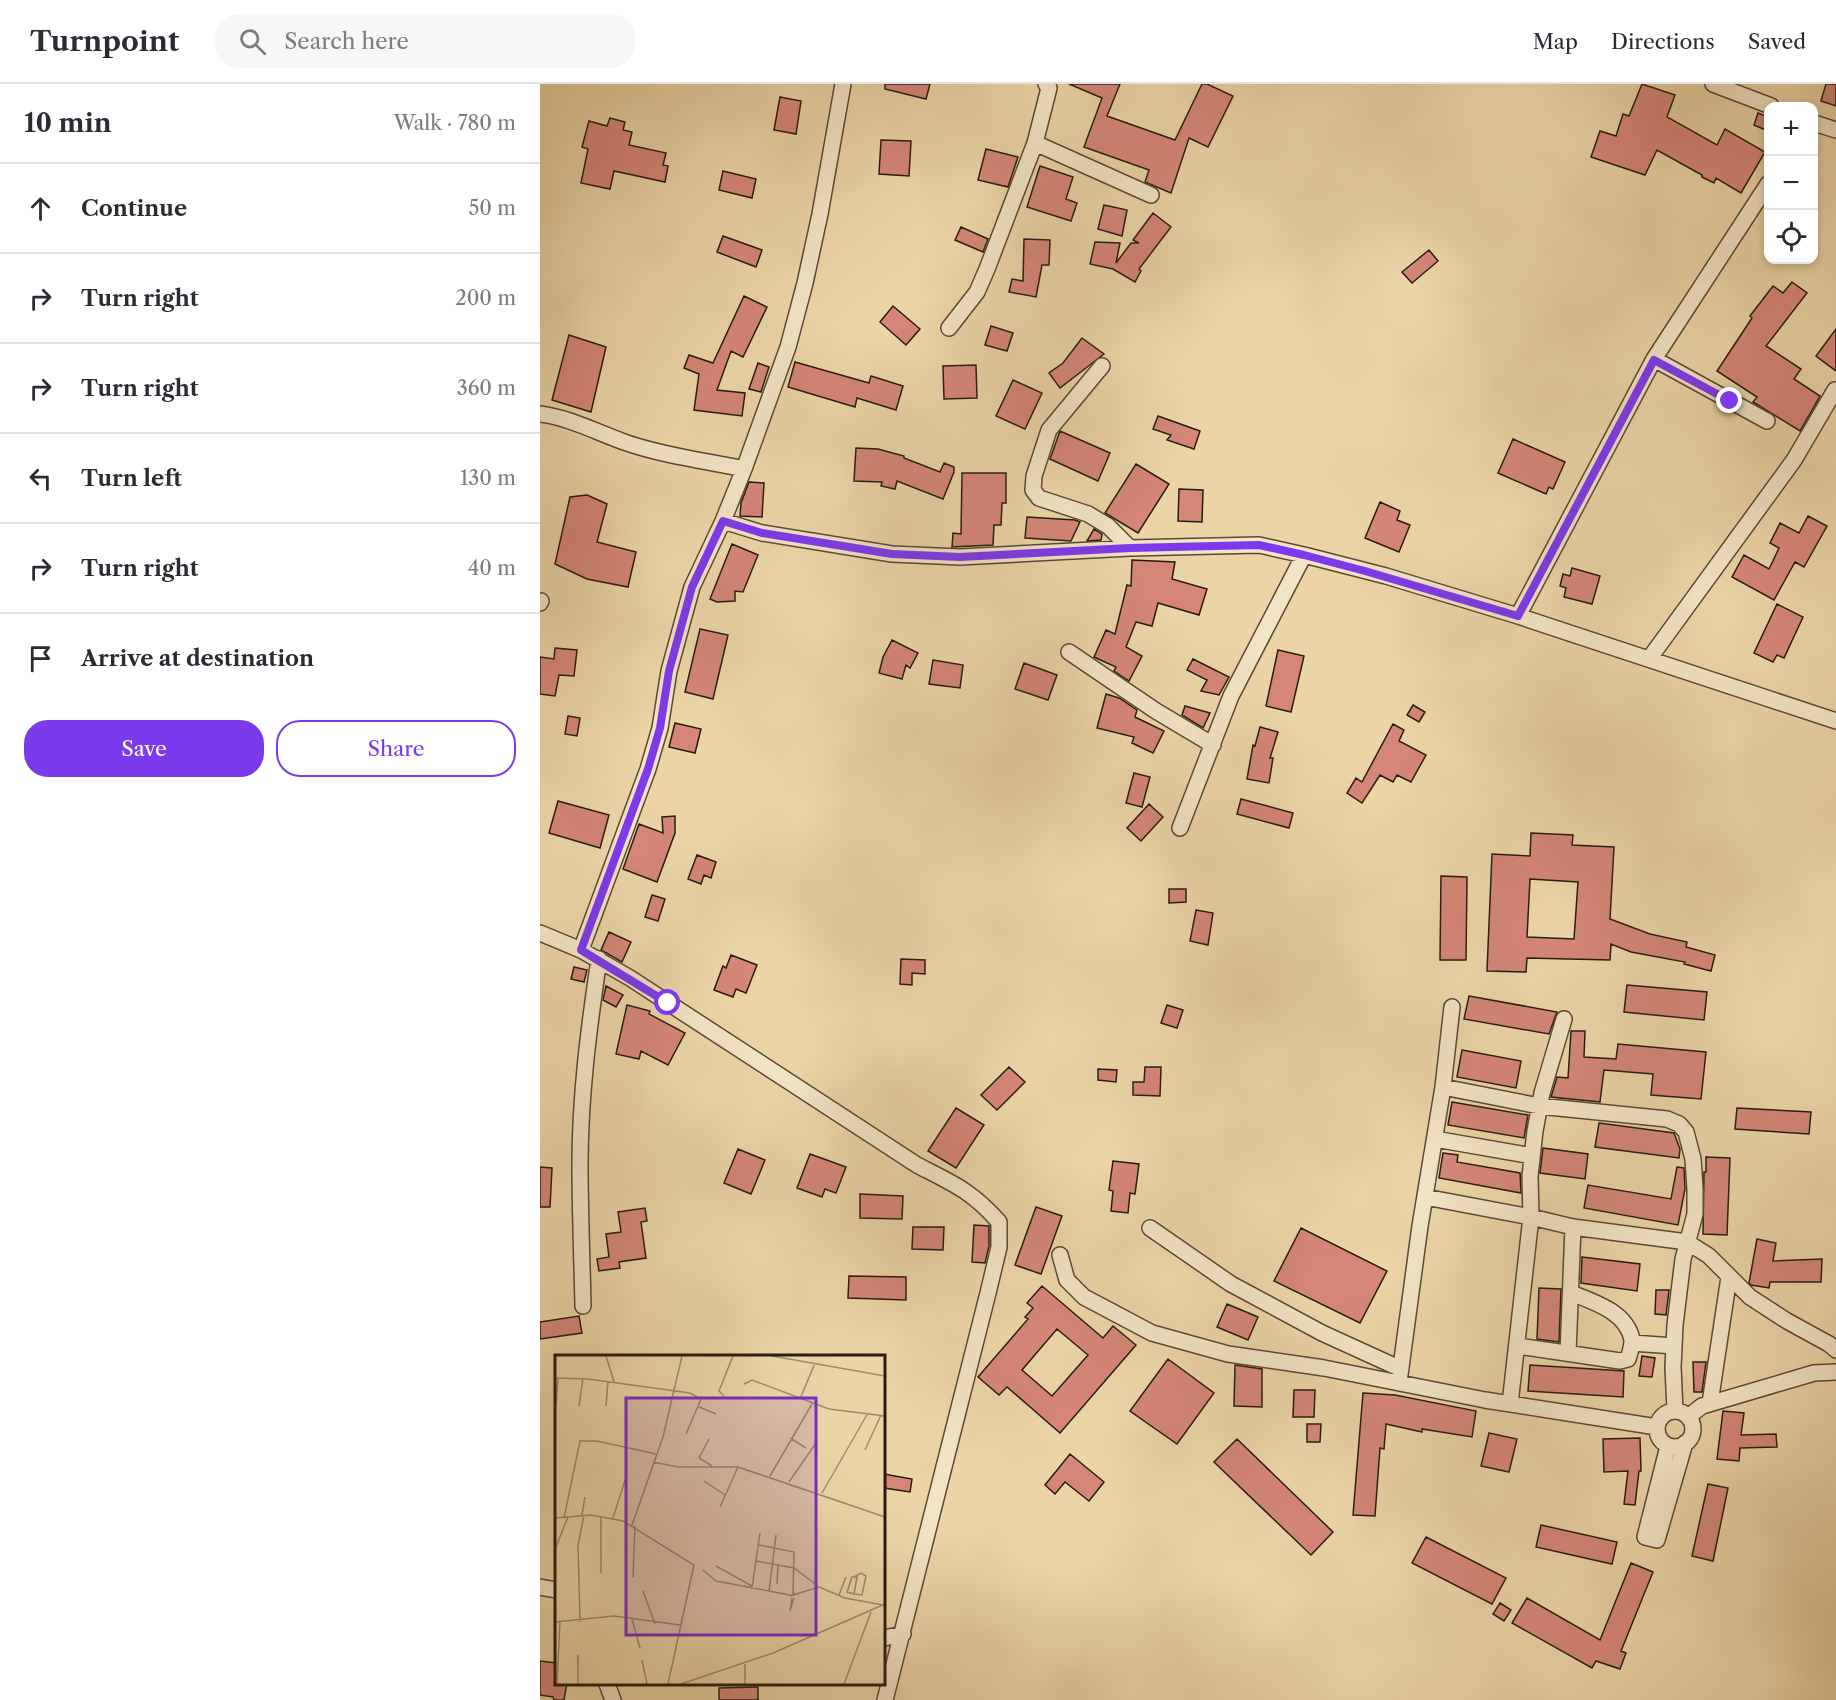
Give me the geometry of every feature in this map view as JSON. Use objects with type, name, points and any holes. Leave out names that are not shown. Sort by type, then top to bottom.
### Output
[{"type":"street","points":[[581,950],[648,769],[660,728],[669,671],[692,587],[744,469],[788,347],[820,214],[843,84]]},
{"type":"street","points":[[949,328],[977,292],[1035,143],[1047,102],[1049,88],[1046,84]]},
{"type":"street","points":[[1713,84],[1729,87],[1764,102]]},
{"type":"street","points":[[1818,124],[1836,130]]},
{"type":"street","points":[[1035,143],[1151,195]]},
{"type":"street","points":[[1518,616],[1654,360],[1764,190]]},
{"type":"street","points":[[1654,360],[1767,421]]},
{"type":"street","points":[[1102,366],[1049,430],[1034,476],[1033,489],[1039,498],[1088,514],[1108,526],[1130,548]]},
{"type":"street","points":[[1649,659],[1794,460],[1835,390]]},
{"type":"street","points":[[540,414],[557,416],[628,443],[744,469]]},
{"type":"street","points":[[723,521],[762,533],[892,554],[960,557],[1130,548],[1259,545],[1304,555],[1518,616],[1836,721]]},
{"type":"street","points":[[1180,828],[1231,696],[1304,555]]},
{"type":"street","points":[[1069,652],[1156,711],[1213,745]]},
{"type":"street","points":[[540,933],[599,959],[918,1165],[965,1189],[999,1222],[999,1247],[885,1700]]},
{"type":"street","points":[[583,1306],[580,1164],[582,1098],[590,1016],[599,959]]},
{"type":"street","points":[[1400,1375],[1443,1087],[1452,1007]]},
{"type":"street","points":[[1510,1404],[1531,1216],[1532,1156],[1539,1106],[1563,1018]]},
{"type":"street","points":[[1443,1087],[1539,1106],[1667,1119],[1679,1124],[1686,1132],[1693,1159],[1695,1214],[1683,1259],[1672,1367],[1682,1414],[1692,1422],[1692,1434],[1685,1443],[1651,1539],[1668,1446]]},
{"type":"street","points":[[1435,1139],[1532,1156]]},
{"type":"street","points":[[1425,1197],[1531,1216],[1573,1227],[1687,1242],[1709,1256],[1750,1297],[1836,1350]]},
{"type":"street","points":[[1568,1353],[1573,1227]]},
{"type":"street","points":[[1150,1228],[1231,1284],[1400,1375]]},
{"type":"street","points":[[1060,1255],[1067,1280],[1084,1297],[1152,1333],[1228,1354],[1324,1368],[1400,1375],[1510,1404],[1657,1426]]},
{"type":"street","points":[[1710,1403],[1729,1277]]},
{"type":"street","points":[[1518,1346],[1626,1361],[1629,1359],[1632,1343],[1627,1326],[1620,1318],[1597,1304],[1571,1293]]},
{"type":"street","points":[[1632,1343],[1674,1346]]},
{"type":"street","points":[[1685,1443],[1674,1447],[1668,1446],[1659,1438],[1657,1426],[1662,1416],[1667,1413],[1682,1414],[1710,1403],[1814,1373],[1836,1372]]},
{"type":"street","points":[[540,1587],[555,1590]]},
{"type":"street","points":[[885,1638],[903,1634]]},
{"type":"street","points":[[885,1649],[895,1660]]},
{"type":"street","points":[[608,1685],[613,1700]]},
{"type":"building","points":[[885,84],[930,84],[926,99],[885,89]]},
{"type":"building","points":[[1069,84],[1120,84],[1107,116],[1175,140],[1202,84],[1207,84],[1233,96],[1208,147],[1189,138],[1171,193],[1145,182],[1149,170],[1084,147],[1102,98]]},
{"type":"building","points":[[1642,84],[1675,95],[1667,117],[1717,145],[1725,129],[1764,151],[1764,154],[1741,193],[1716,178],[1714,183],[1702,177],[1657,150],[1645,175],[1591,157],[1600,131],[1616,136],[1623,114],[1629,116]]},
{"type":"building","points":[[1826,84],[1836,84],[1836,106],[1821,101]]},
{"type":"building","points":[[780,97],[801,101],[796,134],[774,130]]},
{"type":"building","points":[[1758,113],[1764,115],[1764,129],[1754,125]]},
{"type":"building","points":[[610,118],[625,122],[623,130],[632,132],[629,145],[666,153],[663,165],[668,166],[665,182],[614,171],[610,189],[581,183],[588,149],[582,147],[589,121],[607,126]]},
{"type":"building","points":[[881,140],[911,141],[909,176],[879,174]]},
{"type":"building","points":[[986,149],[1018,157],[1008,187],[978,180]]},
{"type":"building","points":[[1040,166],[1073,177],[1066,199],[1077,203],[1071,221],[1027,207]]},
{"type":"building","points":[[723,171],[756,179],[752,198],[719,190]]},
{"type":"building","points":[[1104,205],[1127,210],[1122,236],[1098,229]]},
{"type":"building","points":[[1153,213],[1171,227],[1139,269],[1141,271],[1135,282],[1113,269],[1090,264],[1095,242],[1120,243],[1116,263],[1131,243],[1139,243],[1133,240]]},
{"type":"building","points":[[961,227],[988,239],[983,252],[955,240]]},
{"type":"building","points":[[723,236],[762,250],[756,267],[717,252]]},
{"type":"building","points":[[1024,239],[1050,240],[1049,265],[1042,265],[1036,297],[1009,292],[1012,279],[1023,281]]},
{"type":"building","points":[[1429,250],[1438,261],[1412,283],[1402,272]]},
{"type":"building","points":[[1792,282],[1807,293],[1766,346],[1801,369],[1794,379],[1820,396],[1800,431],[1753,402],[1757,397],[1717,371],[1752,318],[1750,316],[1773,286],[1783,293]]},
{"type":"building","points":[[744,296],[767,307],[743,357],[731,351],[717,390],[745,393],[742,416],[694,410],[699,374],[684,368],[689,355],[713,363]]},
{"type":"building","points":[[893,306],[920,329],[906,345],[880,322]]},
{"type":"building","points":[[991,326],[1013,333],[1007,351],[985,345]]},
{"type":"building","points":[[1836,329],[1836,371],[1816,356]]},
{"type":"building","points":[[569,335],[606,347],[591,412],[552,400]]},
{"type":"building","points":[[1082,338],[1104,354],[1060,388],[1049,373],[1063,363]]},
{"type":"building","points":[[795,362],[869,383],[871,376],[903,386],[896,410],[857,398],[855,407],[788,387]]},
{"type":"building","points":[[758,363],[769,367],[761,392],[749,389]]},
{"type":"building","points":[[976,365],[977,398],[944,399],[943,366]]},
{"type":"building","points":[[1013,380],[1042,393],[1025,429],[996,416]]},
{"type":"building","points":[[1158,416],[1200,431],[1194,449],[1167,440],[1171,435],[1153,429]]},
{"type":"building","points":[[1060,431],[1110,453],[1098,481],[1050,459]]},
{"type":"building","points":[[1513,439],[1565,462],[1553,489],[1549,487],[1546,494],[1498,473]]},
{"type":"building","points":[[856,448],[878,449],[904,456],[904,458],[940,472],[944,463],[954,467],[954,472],[943,499],[897,481],[895,489],[881,486],[882,482],[854,481]]},
{"type":"building","points":[[1136,464],[1169,484],[1138,533],[1105,513]]},
{"type":"building","points":[[962,473],[1006,473],[1006,503],[1002,503],[1001,525],[994,525],[993,545],[952,547],[953,533],[961,534]]},
{"type":"building","points":[[749,482],[764,483],[762,517],[740,516],[741,503]]},
{"type":"building","points":[[1179,489],[1203,490],[1202,522],[1178,521]]},
{"type":"building","points":[[587,495],[607,504],[597,542],[636,552],[628,587],[587,579],[555,564],[570,497]]},
{"type":"building","points":[[1380,502],[1400,511],[1397,520],[1410,525],[1399,552],[1365,538]]},
{"type":"building","points":[[1808,516],[1827,526],[1804,567],[1795,562],[1774,600],[1732,577],[1744,555],[1769,569],[1779,548],[1770,543],[1780,523],[1799,533]]},
{"type":"building","points":[[1027,517],[1080,522],[1071,541],[1025,538]]},
{"type":"building","points":[[1094,529],[1102,534],[1101,540],[1087,541]]},
{"type":"building","points":[[732,544],[758,555],[743,592],[735,591],[735,601],[717,602],[710,599]]},
{"type":"building","points":[[1132,560],[1175,562],[1172,579],[1207,589],[1199,615],[1158,603],[1152,626],[1136,622],[1126,647],[1142,656],[1129,681],[1114,671],[1116,667],[1094,657],[1106,630],[1115,634],[1127,585],[1131,586]]},
{"type":"building","points":[[1572,568],[1600,576],[1592,604],[1564,597],[1566,588],[1560,586],[1563,574],[1570,576]]},
{"type":"building","points":[[1777,604],[1803,617],[1784,658],[1777,655],[1773,662],[1754,653]]},
{"type":"building","points":[[700,629],[728,635],[713,699],[685,692]]},
{"type":"building","points":[[892,640],[918,653],[910,668],[906,665],[902,679],[879,673],[883,657]]},
{"type":"building","points":[[555,648],[577,650],[574,676],[559,675],[555,696],[540,694],[540,657],[554,659]]},
{"type":"building","points":[[1278,650],[1304,656],[1291,712],[1266,706]]},
{"type":"building","points":[[1193,659],[1229,677],[1219,695],[1201,691],[1207,680],[1187,670]]},
{"type":"building","points":[[933,660],[963,665],[960,688],[929,684]]},
{"type":"building","points":[[1024,663],[1057,675],[1048,700],[1015,689]]},
{"type":"building","points":[[1106,694],[1119,698],[1137,710],[1135,717],[1164,731],[1153,753],[1132,743],[1134,737],[1097,728]]},
{"type":"building","points":[[1413,705],[1425,712],[1419,722],[1407,715]]},
{"type":"building","points":[[1185,706],[1210,713],[1203,728],[1182,715]]},
{"type":"building","points":[[568,716],[580,718],[577,736],[565,734]]},
{"type":"building","points":[[675,723],[701,729],[695,753],[669,747]]},
{"type":"building","points":[[1393,724],[1404,730],[1399,741],[1426,755],[1411,782],[1397,775],[1393,782],[1380,775],[1362,803],[1347,793],[1356,778],[1362,782]]},
{"type":"building","points":[[1260,727],[1278,732],[1270,758],[1273,758],[1269,783],[1247,779],[1253,745],[1255,746]]},
{"type":"building","points":[[1134,773],[1150,777],[1142,807],[1126,803]]},
{"type":"building","points":[[1241,799],[1293,813],[1289,828],[1237,814]]},
{"type":"building","points":[[558,801],[609,815],[600,848],[549,833]]},
{"type":"building","points":[[1149,804],[1163,817],[1141,841],[1127,828]]},
{"type":"building","points":[[675,816],[675,833],[657,882],[623,869],[639,824],[663,833],[662,817]]},
{"type":"building","points":[[1531,833],[1573,835],[1572,845],[1614,847],[1610,919],[1650,934],[1687,942],[1686,947],[1715,955],[1711,971],[1684,964],[1685,962],[1631,952],[1611,944],[1610,960],[1527,958],[1526,972],[1487,971],[1492,854],[1530,856]],"holes":[[[1530,879],[1578,882],[1574,939],[1527,937]]]},
{"type":"building","points":[[697,855],[716,862],[711,878],[704,875],[701,884],[688,879]]},
{"type":"building","points":[[1441,876],[1467,877],[1466,960],[1440,960]]},
{"type":"building","points":[[1169,889],[1186,889],[1186,902],[1169,903]]},
{"type":"building","points":[[652,895],[665,899],[658,921],[645,917]]},
{"type":"building","points":[[1196,910],[1213,913],[1208,945],[1190,941]]},
{"type":"building","points":[[609,932],[631,942],[622,962],[601,950]]},
{"type":"building","points":[[731,955],[757,965],[746,993],[736,989],[733,997],[714,990],[723,966],[726,968]]},
{"type":"building","points":[[901,959],[925,960],[925,974],[912,973],[912,985],[900,984]]},
{"type":"building","points":[[574,967],[587,970],[584,982],[571,979]]},
{"type":"building","points":[[1627,985],[1707,992],[1704,1020],[1624,1012]]},
{"type":"building","points":[[606,986],[623,995],[616,1007],[603,1000]]},
{"type":"building","points":[[1469,996],[1557,1012],[1549,1034],[1464,1019]]},
{"type":"building","points":[[627,1005],[650,1011],[649,1014],[685,1033],[668,1065],[641,1051],[639,1059],[616,1054]]},
{"type":"building","points":[[1167,1005],[1183,1010],[1177,1028],[1161,1023]]},
{"type":"building","points":[[1571,1031],[1585,1031],[1584,1057],[1616,1059],[1618,1044],[1706,1052],[1701,1099],[1651,1095],[1653,1074],[1604,1070],[1600,1102],[1551,1097],[1557,1077],[1568,1078]]},
{"type":"building","points":[[1462,1050],[1521,1061],[1516,1088],[1457,1077]]},
{"type":"building","points":[[1009,1067],[1025,1082],[997,1110],[981,1095]]},
{"type":"building","points":[[1145,1067],[1161,1067],[1160,1096],[1133,1095],[1133,1082],[1144,1082]]},
{"type":"building","points":[[1098,1069],[1117,1070],[1116,1082],[1098,1080]]},
{"type":"building","points":[[1452,1102],[1528,1115],[1524,1138],[1448,1125]]},
{"type":"building","points":[[956,1108],[984,1125],[956,1168],[928,1151]]},
{"type":"building","points":[[1737,1108],[1811,1112],[1809,1134],[1735,1129]]},
{"type":"building","points":[[1599,1123],[1674,1133],[1680,1149],[1679,1158],[1595,1147]]},
{"type":"building","points":[[1543,1148],[1588,1154],[1585,1179],[1540,1173]]},
{"type":"building","points":[[738,1149],[765,1160],[751,1194],[724,1183]]},
{"type":"building","points":[[1443,1153],[1458,1155],[1457,1162],[1520,1173],[1521,1193],[1439,1178]]},
{"type":"building","points":[[810,1154],[846,1167],[836,1193],[825,1189],[822,1197],[797,1188]]},
{"type":"building","points":[[1706,1157],[1730,1158],[1727,1235],[1703,1234]]},
{"type":"building","points":[[1113,1161],[1139,1164],[1135,1194],[1130,1193],[1128,1213],[1111,1211],[1113,1191],[1109,1190]]},
{"type":"building","points":[[540,1167],[552,1168],[550,1207],[540,1207]]},
{"type":"building","points":[[1677,1167],[1684,1168],[1685,1189],[1678,1225],[1584,1208],[1588,1185],[1671,1199]]},
{"type":"building","points":[[860,1194],[903,1196],[902,1219],[860,1218]]},
{"type":"building","points":[[1036,1207],[1062,1216],[1041,1274],[1015,1265]]},
{"type":"building","points":[[645,1208],[647,1221],[641,1222],[646,1258],[619,1262],[620,1268],[599,1271],[597,1259],[609,1257],[606,1234],[621,1232],[618,1212]]},
{"type":"building","points":[[974,1225],[989,1226],[989,1246],[985,1263],[972,1262]]},
{"type":"building","points":[[913,1227],[944,1227],[943,1250],[912,1249]]},
{"type":"building","points":[[1301,1228],[1387,1271],[1360,1323],[1274,1281]]},
{"type":"building","points":[[1757,1239],[1776,1243],[1773,1261],[1822,1259],[1821,1282],[1770,1282],[1769,1288],[1751,1285],[1749,1283]]},
{"type":"building","points":[[1582,1257],[1640,1264],[1637,1291],[1581,1283]]},
{"type":"building","points":[[849,1276],[906,1277],[906,1300],[848,1298]]},
{"type":"building","points":[[1042,1286],[1103,1338],[1113,1326],[1136,1345],[1060,1433],[1007,1387],[999,1395],[978,1377],[1028,1319],[1025,1317],[1033,1308],[1027,1303]],"holes":[[[1057,1329],[1088,1355],[1052,1396],[1022,1370]]]},
{"type":"building","points":[[1539,1288],[1561,1289],[1559,1342],[1537,1339]]},
{"type":"building","points":[[1656,1290],[1669,1290],[1666,1315],[1655,1314]]},
{"type":"building","points":[[1227,1304],[1258,1317],[1248,1340],[1217,1327]]},
{"type":"building","points":[[579,1316],[582,1333],[540,1339],[540,1322]]},
{"type":"building","points":[[1642,1356],[1655,1358],[1652,1377],[1639,1376]]},
{"type":"building","points":[[1168,1359],[1214,1393],[1177,1444],[1130,1411]]},
{"type":"building","points":[[1693,1362],[1706,1362],[1702,1392],[1694,1392]]},
{"type":"building","points":[[1235,1365],[1262,1369],[1262,1407],[1234,1406]]},
{"type":"building","points":[[1530,1365],[1624,1371],[1623,1397],[1528,1391]]},
{"type":"building","points":[[1294,1390],[1315,1390],[1314,1417],[1293,1417]]},
{"type":"building","points":[[1363,1393],[1395,1395],[1476,1411],[1472,1437],[1422,1429],[1422,1432],[1386,1424],[1384,1449],[1380,1448],[1375,1516],[1353,1515]]},
{"type":"building","points":[[1723,1411],[1744,1413],[1741,1435],[1776,1434],[1777,1447],[1740,1448],[1739,1461],[1717,1459]]},
{"type":"building","points":[[1307,1424],[1321,1424],[1320,1442],[1307,1442]]},
{"type":"building","points":[[1489,1433],[1517,1439],[1509,1472],[1481,1466]]},
{"type":"building","points":[[1640,1438],[1641,1471],[1639,1471],[1635,1505],[1624,1504],[1628,1471],[1604,1472],[1603,1439]]},
{"type":"building","points":[[1237,1439],[1333,1532],[1311,1555],[1214,1462]]},
{"type":"building","points":[[1070,1454],[1104,1482],[1089,1501],[1065,1482],[1055,1494],[1045,1485]]},
{"type":"building","points":[[885,1474],[912,1479],[910,1492],[885,1488]]},
{"type":"building","points":[[1708,1484],[1728,1488],[1713,1561],[1692,1556]]},
{"type":"building","points":[[1541,1525],[1617,1542],[1612,1564],[1536,1547]]},
{"type":"building","points":[[1426,1537],[1506,1578],[1492,1604],[1412,1563]]},
{"type":"building","points":[[1631,1563],[1653,1572],[1621,1651],[1626,1653],[1620,1669],[1596,1661],[1592,1668],[1512,1623],[1527,1598],[1600,1640]]},
{"type":"building","points":[[1500,1603],[1511,1610],[1504,1621],[1493,1614]]},
{"type":"building","points":[[540,1661],[555,1663],[555,1685],[567,1685],[564,1700],[554,1700],[553,1697],[540,1695]]},
{"type":"building","points":[[758,1687],[758,1700],[719,1700],[719,1688]]},
{"type":"route","points":[[668,1003],[581,950],[648,769],[660,728],[669,671],[692,587],[723,521],[762,533],[807,542],[892,554],[960,557],[1130,548],[1259,545],[1365,571],[1518,616],[1654,360],[1730,401]]}]
